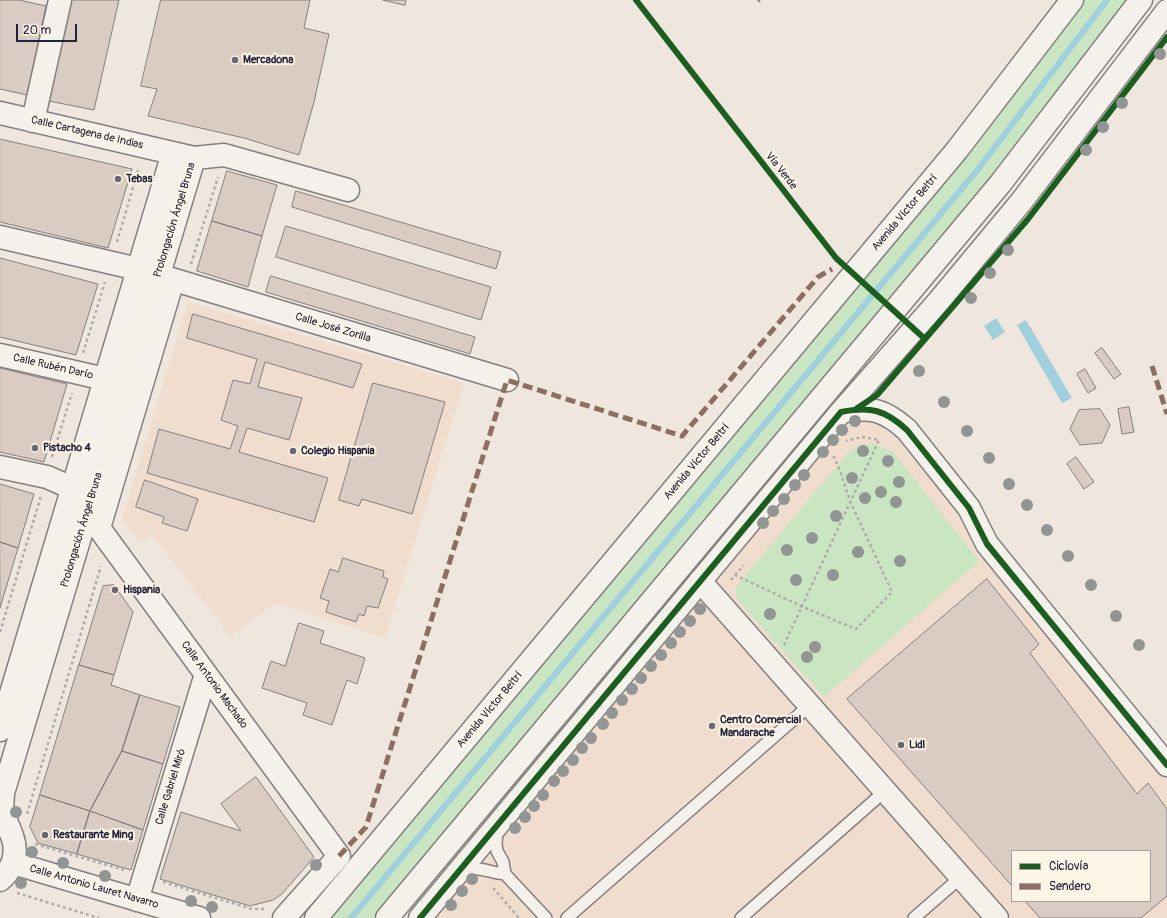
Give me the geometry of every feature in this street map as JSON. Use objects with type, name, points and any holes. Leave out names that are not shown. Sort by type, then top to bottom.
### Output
[{"type":"street","points":[[33,121],[60,0]]},
{"type":"street","name":"Avenida Víctor Beltrí","points":[[316,918],[953,156],[1072,0]]},
{"type":"street","points":[[387,918],[1000,184],[1141,0]]},
{"type":"street","points":[[420,918],[499,824],[707,589],[841,412],[938,302],[1021,202],[1167,11]]},
{"type":"street","name":"Calle Cartagena de Indias","points":[[0,113],[183,156],[224,155],[348,190]]},
{"type":"street","name":"Prolongación Ángel Bruna","points":[[13,863],[15,847],[6,826],[2,811],[3,793],[92,525],[157,275],[183,156]]},
{"type":"street","name":"Calle José Zorilla","points":[[0,237],[157,275],[507,380]]},
{"type":"street","name":"Prolongación Ángel Bruna","points":[[92,525],[82,492],[105,379],[157,275]]},
{"type":"street","name":"Prolongación Ángel Bruna","points":[[0,730],[157,275]]},
{"type":"street","name":"Calle Rubén Darío","points":[[0,355],[105,379]]},
{"type":"street","points":[[841,412],[857,409],[871,409],[889,416],[907,430],[969,508],[987,544],[1167,765]]},
{"type":"street","points":[[0,467],[47,477],[82,492]]},
{"type":"street","name":"Calle Antonio Machado","points":[[92,525],[206,674],[339,856],[276,913]]},
{"type":"street","points":[[707,589],[997,918]]},
{"type":"street","name":"Calle Gabriel Miró","points":[[137,900],[206,674]]},
{"type":"street","points":[[7,886],[6,874],[13,863]]},
{"type":"street","name":"Calle Antonio Lauret Navarro","points":[[13,863],[199,918]]},
{"type":"lane","points":[[567,918],[810,705]]},
{"type":"lane","points":[[741,918],[885,791]]},
{"type":"lane","points":[[499,824],[496,832],[496,844],[497,851],[503,862],[505,874],[546,918]]},
{"type":"lane","points":[[457,874],[479,868],[505,874]]},
{"type":"lane","points":[[914,918],[961,877]]},
{"type":"path","points":[[0,632],[140,166]]},
{"type":"path","points":[[781,651],[878,440],[862,437],[844,441]]},
{"type":"path","points":[[828,461],[836,450]]},
{"type":"path","points":[[735,575],[802,607],[856,629],[892,592],[850,501],[833,455]]},
{"type":"path","points":[[707,589],[735,575],[745,563]]},
{"type":"path","points":[[42,846],[131,872]]},
{"type":"path","points":[[161,881],[252,909],[276,913]]},
{"type":"path","points":[[7,886],[98,918]]},
{"type":"path","points":[[494,890],[519,918]]},
{"type":"shaded area","name":"Colegio Hispania","points":[[188,302],[464,383],[385,638],[276,603],[230,636],[152,535],[140,543],[122,520]]},
{"type":"shaded area","name":"Centro Comercial Mandarache","points":[[841,412],[881,412],[1167,765],[1167,918],[419,918]]},
{"type":"green space","points":[[1072,0],[1141,0],[387,918],[316,918]]},
{"type":"green space","points":[[876,444],[893,452],[979,561],[824,697],[736,598],[736,590],[738,584],[849,452],[857,446]]},
{"type":"water","points":[[996,318],[1005,332],[993,340],[984,326]]},
{"type":"water","points":[[1026,320],[1072,398],[1062,403],[1017,325]]},
{"type":"building","points":[[0,0],[19,0],[46,6],[27,95],[0,89]]},
{"type":"building","points":[[66,0],[119,0],[94,110],[44,100]]},
{"type":"building","name":"Mercadona","points":[[161,0],[310,0],[304,28],[329,34],[314,102],[299,155],[244,138],[148,116],[157,89],[141,86]]},
{"type":"building","points":[[383,0],[406,0],[405,5]]},
{"type":"building","points":[[0,139],[132,169],[108,248],[0,222]]},
{"type":"building","points":[[227,171],[277,185],[262,236],[212,221]]},
{"type":"building","points":[[296,191],[501,252],[496,269],[292,207]]},
{"type":"building","points":[[212,221],[262,236],[248,287],[197,271]]},
{"type":"building","points":[[286,226],[491,287],[481,320],[276,257]]},
{"type":"building","points":[[0,258],[98,284],[76,355],[0,337]]},
{"type":"building","points":[[271,276],[475,337],[470,354],[266,292]]},
{"type":"building","points":[[193,314],[362,364],[353,388],[265,362],[258,387],[302,398],[289,440],[247,428],[239,452],[328,478],[314,522],[147,473],[159,429],[230,449],[238,426],[221,420],[233,380],[250,384],[257,359],[187,338]]},
{"type":"building","points":[[1102,348],[1121,374],[1114,379],[1095,353]]},
{"type":"building","points":[[0,368],[67,384],[44,462],[0,452]]},
{"type":"building","points":[[1085,369],[1096,388],[1088,393],[1077,374]]},
{"type":"building","points":[[373,383],[445,402],[412,514],[362,499],[359,506],[339,500]]},
{"type":"building","points":[[1129,407],[1134,432],[1122,434],[1118,409]]},
{"type":"building","points":[[1100,409],[1110,425],[1102,443],[1080,445],[1070,429],[1079,410]]},
{"type":"building","points":[[1076,457],[1094,482],[1084,489],[1067,464]]},
{"type":"building","points":[[145,480],[198,499],[187,531],[162,523],[164,517],[136,507]]},
{"type":"building","points":[[0,484],[34,494],[18,548],[0,542]]},
{"type":"building","points":[[0,542],[18,548],[0,608]]},
{"type":"building","points":[[343,558],[384,571],[383,577],[388,579],[378,608],[367,606],[364,616],[359,614],[356,622],[326,612],[329,601],[320,598],[330,569],[338,572]]},
{"type":"building","points":[[987,579],[1039,644],[1030,653],[1137,794],[1148,783],[1167,809],[1167,896],[1141,918],[1040,918],[1026,902],[1151,902],[1151,850],[1011,850],[1011,885],[847,699]]},
{"type":"building","points":[[114,585],[133,612],[114,675],[79,665],[103,586]]},
{"type":"building","points":[[299,623],[324,631],[320,643],[365,658],[357,684],[347,680],[332,725],[303,715],[307,703],[262,688],[271,661],[285,666]]},
{"type":"building","points":[[79,665],[114,675],[111,685],[140,695],[122,751],[90,811],[40,795]]},
{"type":"building","points":[[140,695],[180,707],[163,764],[122,751]]},
{"type":"building","points":[[122,751],[163,764],[143,830],[90,811]]},
{"type":"building","points":[[256,777],[314,857],[282,894],[273,900],[250,906],[160,879],[181,812],[241,831],[221,804]]},
{"type":"building","points":[[40,795],[90,811],[77,854],[38,843],[30,827]]},
{"type":"building","points":[[90,811],[143,830],[131,870],[77,854]]},
{"type":"waterway","points":[[351,918],[979,168],[1107,0]]},
{"type":"marked path","points":[[339,856],[366,827],[507,380],[682,436],[818,277],[832,269]]},
{"type":"marked path","points":[[1152,366],[1167,414]]},
{"type":"cycle path","name":"Vía Verde","points":[[636,0],[836,258],[925,339]]},
{"type":"cycle path","points":[[856,409],[877,395],[1028,219],[1167,37]]},
{"type":"cycle path","points":[[420,918],[841,412],[861,409],[877,411],[892,418],[907,430],[969,508],[987,544],[1167,765]]},
{"type":"place","name":"Mercadona","points":[[235,60]]},
{"type":"place","name":"Tebas","points":[[118,179]]},
{"type":"place","name":"Pistacho 4","points":[[35,448]]},
{"type":"place","name":"Colegio Hispania","points":[[293,451]]},
{"type":"place","name":"Hispania","points":[[115,590]]},
{"type":"place","name":"Centro Comercial Mandarache","points":[[712,726]]},
{"type":"place","name":"Lidl","points":[[901,745]]},
{"type":"place","name":"Restaurante Ming","points":[[45,835]]}]
